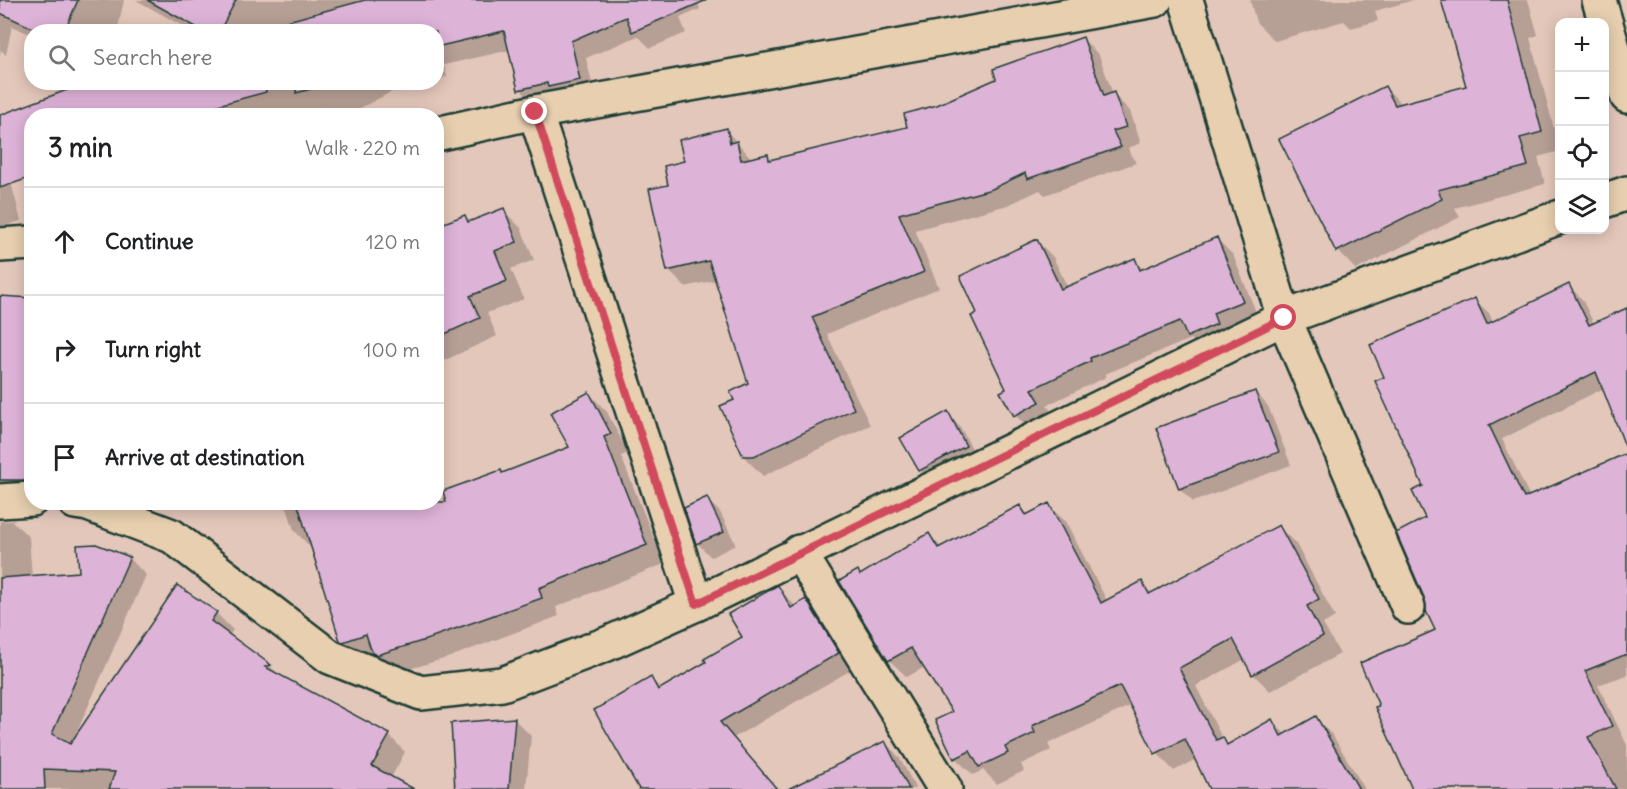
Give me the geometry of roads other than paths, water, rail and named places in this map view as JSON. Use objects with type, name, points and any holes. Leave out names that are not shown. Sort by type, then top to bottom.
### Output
[{"type":"street","points":[[444,132],[535,112],[1155,0]]},
{"type":"street","points":[[1186,0],[1284,318],[1408,607]]},
{"type":"street","points":[[1599,0],[1627,94]]},
{"type":"street","points":[[535,112],[696,604]]},
{"type":"street","points":[[1609,200],[1627,193]]},
{"type":"street","points":[[104,510],[172,536],[330,657],[421,693],[502,684],[608,645],[696,604],[1284,318],[1555,219]]},
{"type":"street","points":[[0,244],[24,243]]},
{"type":"street","points":[[0,501],[24,500]]},
{"type":"street","points":[[799,552],[945,789]]}]
